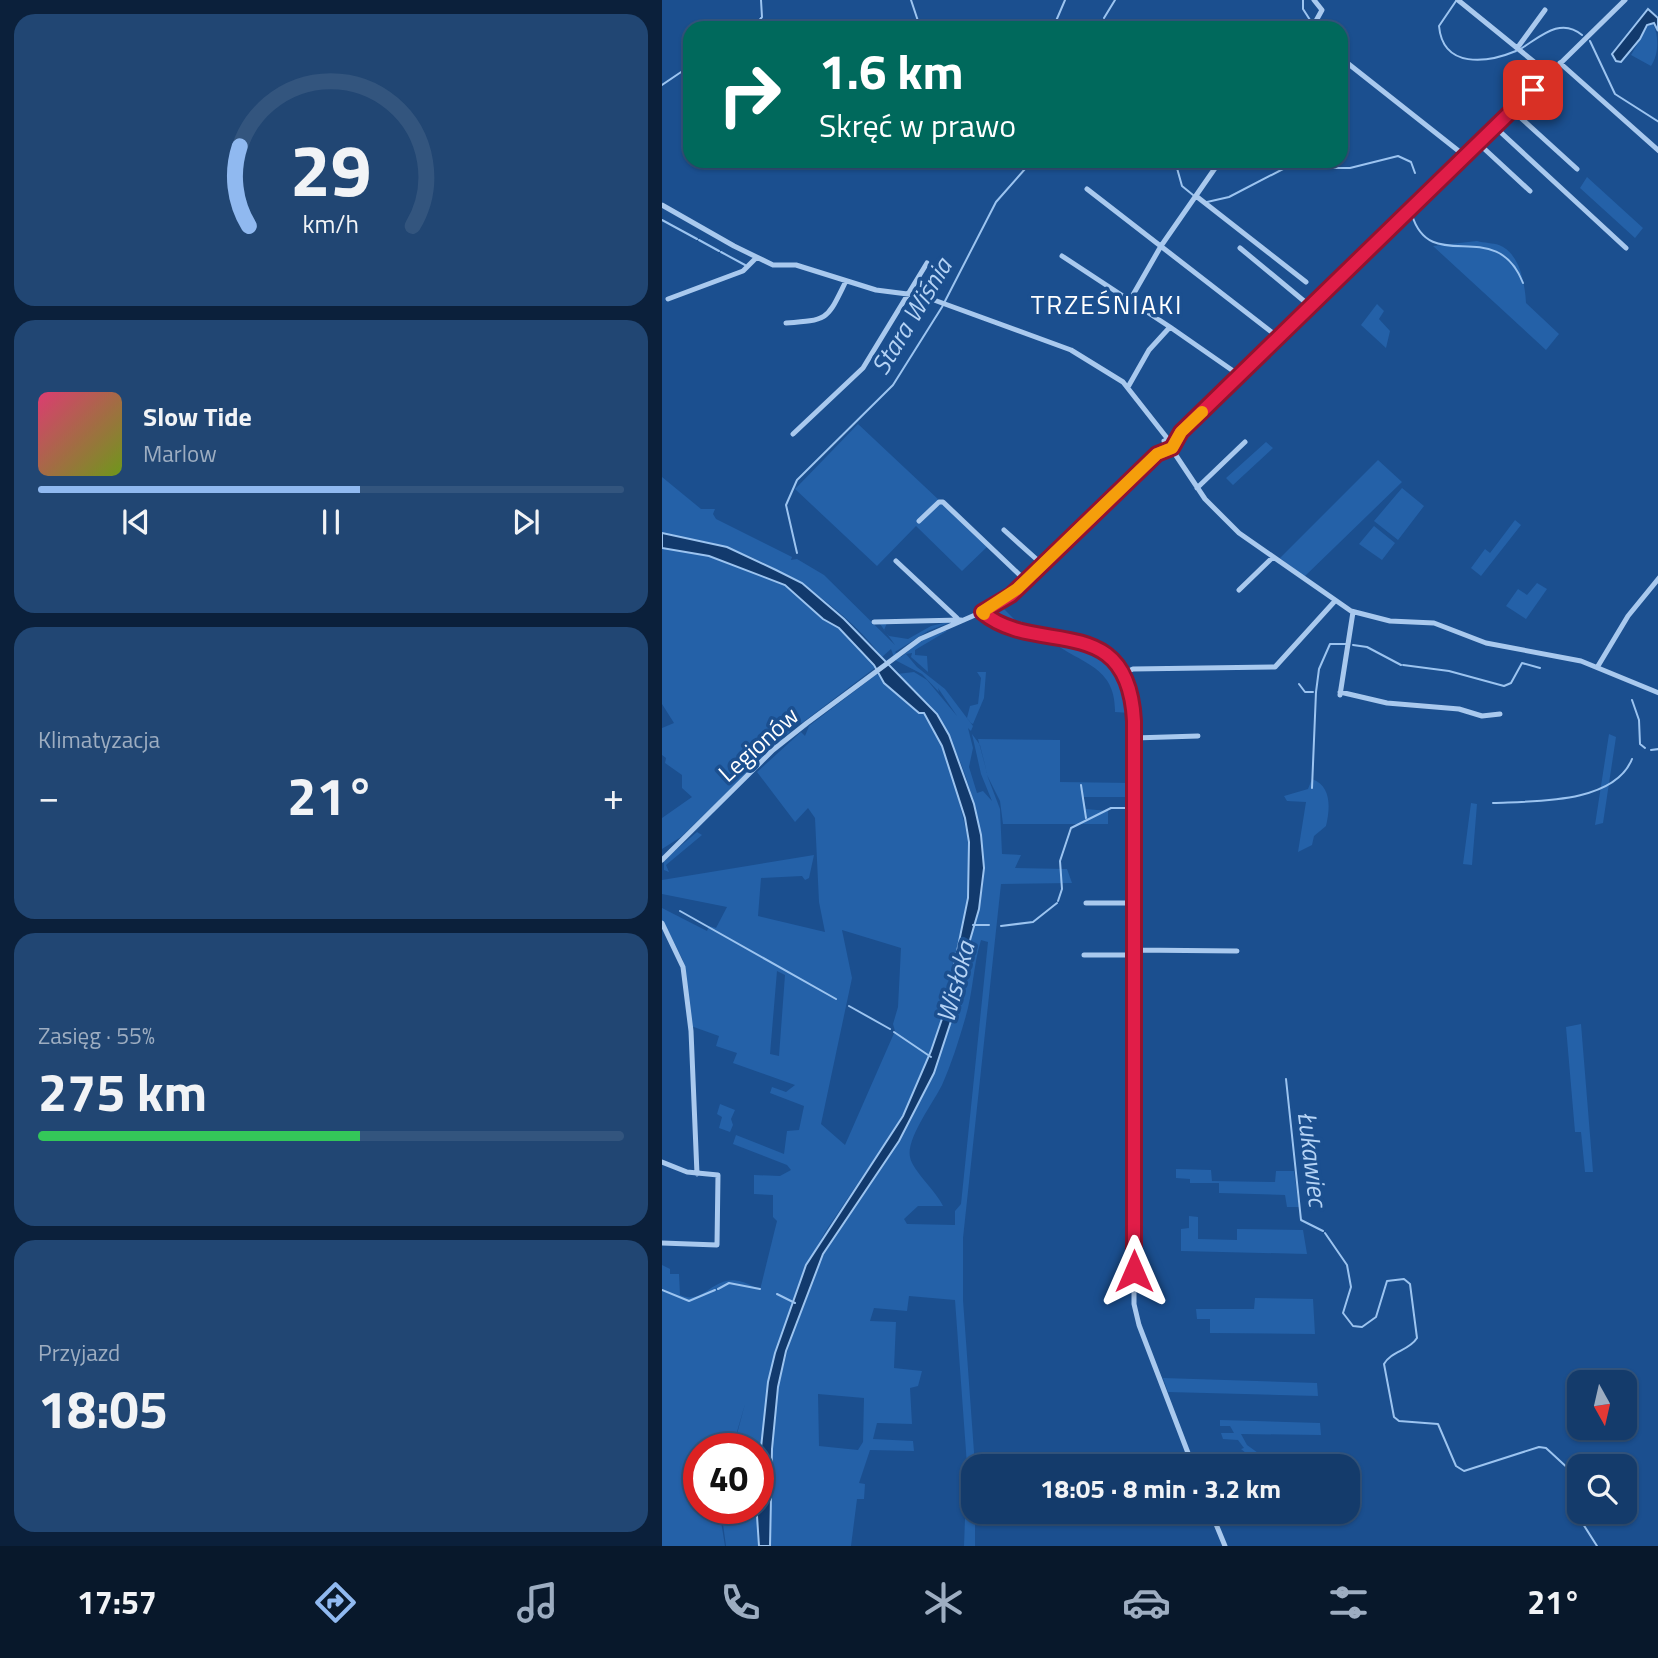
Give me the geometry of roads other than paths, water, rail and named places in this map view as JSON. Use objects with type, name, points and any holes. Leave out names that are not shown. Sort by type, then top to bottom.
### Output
[{"type":"street","points":[[1314,0],[1322,10],[1316,21]]},
{"type":"street","points":[[1458,0],[1549,74]]},
{"type":"street","points":[[874,622],[943,622],[959,619],[982,612],[1026,581],[1625,0]]},
{"type":"street","points":[[1518,47],[1545,10]]},
{"type":"street","points":[[1560,63],[1658,151]]},
{"type":"street","points":[[1348,64],[1465,156]]},
{"type":"street","points":[[1512,110],[1577,169]]},
{"type":"street","points":[[1495,127],[1626,248]]},
{"type":"street","points":[[1478,143],[1530,191]]},
{"type":"street","points":[[1129,300],[1161,246],[1215,168]]},
{"type":"street","points":[[1087,189],[1278,337]]},
{"type":"street","points":[[1196,196],[1306,282]]},
{"type":"street","points":[[662,205],[756,258],[885,292],[908,293],[943,304],[1072,351],[1107,370],[1128,387],[1169,443],[1197,488],[1221,517],[1272,558],[1334,602],[1353,612],[1391,621],[1434,624],[1486,643],[1598,666],[1658,693]]},
{"type":"street","points":[[1240,248],[1310,306]]},
{"type":"street","points":[[1062,256],[1240,375]]},
{"type":"street","points":[[668,299],[743,271],[756,258]]},
{"type":"street","points":[[793,433],[863,368],[927,263]]},
{"type":"street","points":[[786,323],[820,320],[828,315],[846,281]]},
{"type":"street","points":[[1128,387],[1149,350],[1170,327]]},
{"type":"street","points":[[1197,488],[1245,442]]},
{"type":"street","points":[[919,520],[939,502],[943,502],[1026,581]]},
{"type":"street","points":[[1004,530],[1043,565]]},
{"type":"street","points":[[1239,590],[1272,558]]},
{"type":"street","points":[[896,561],[959,619]]},
{"type":"street","points":[[1598,666],[1628,616],[1658,578]]},
{"type":"street","points":[[1122,674],[1133,669],[1276,667],[1334,602]]},
{"type":"street","points":[[982,612],[1008,628],[1080,641],[1106,656],[1122,674],[1133,706],[1134,1304],[1139,1325],[1188,1454]]},
{"type":"street","points":[[1353,612],[1340,694],[1387,703],[1446,707],[1482,716],[1500,714]]},
{"type":"street","name":"Legionów","points":[[662,857],[800,728],[900,652],[959,619]]},
{"type":"street","points":[[1134,738],[1198,736]]},
{"type":"street","points":[[1086,903],[1134,903]]},
{"type":"street","points":[[663,925],[683,967],[691,1031],[697,1174]]},
{"type":"street","points":[[1084,955],[1237,951]]},
{"type":"street","points":[[662,1162],[697,1174],[717,1175],[717,1245],[662,1243]]},
{"type":"street","points":[[1216,1524],[1225,1546]]},
{"type":"water","points":[[1648,9],[1658,18],[1658,31],[1654,23],[1647,25],[1640,39],[1621,62],[1616,61],[1612,54]]},
{"type":"water","name":"Wisłoka","points":[[662,533],[727,547],[802,583],[844,619],[937,714],[949,735],[974,804],[981,835],[984,868],[979,909],[966,954],[955,1009],[934,1073],[899,1141],[823,1254],[786,1351],[778,1387],[774,1433],[763,1433],[768,1382],[775,1353],[806,1265],[903,1116],[945,1010],[968,898],[969,842],[965,818],[942,746],[924,713],[919,713],[884,683],[874,665],[839,628],[823,619],[785,585],[709,556],[662,548]]},
{"type":"water","points":[[758,1524],[770,1524],[770,1546],[759,1546]]},
{"type":"waterway","points":[[759,21],[762,17],[761,0]]},
{"type":"waterway","points":[[911,0],[918,21]]},
{"type":"waterway","name":"Stara Wiśnia","points":[[1056,21],[1065,0]]},
{"type":"waterway","points":[[1104,18],[1115,0]]},
{"type":"waterway","points":[[1303,0],[1303,9],[1311,21]]},
{"type":"waterway","points":[[1456,1],[1439,26],[1442,40],[1449,50],[1457,56],[1480,60],[1516,51]]},
{"type":"waterway","points":[[1522,48],[1559,28],[1574,30],[1582,35]]},
{"type":"waterway","points":[[1590,41],[1615,94],[1659,122]]},
{"type":"waterway","points":[[662,85],[683,71]]},
{"type":"waterway","points":[[1207,202],[1229,197],[1285,168],[1350,168],[1398,156],[1411,162],[1415,173]]},
{"type":"waterway","name":"Stara Wiśnia","points":[[797,553],[786,505],[797,480],[893,385],[942,307],[996,202],[1026,168]]},
{"type":"waterway","points":[[1177,168],[1182,186],[1193,195]]},
{"type":"waterway","points":[[1412,215],[1421,233],[1434,242],[1497,252],[1511,263],[1523,283]]},
{"type":"waterway","points":[[662,220],[697,239]]},
{"type":"waterway","points":[[699,240],[719,251]]},
{"type":"waterway","points":[[721,252],[745,265]]},
{"type":"waterway","points":[[1312,788],[1319,669],[1330,644],[1347,644]]},
{"type":"waterway","points":[[1353,645],[1367,647],[1401,665]]},
{"type":"waterway","points":[[1403,665],[1449,671],[1504,686],[1511,683],[1522,663],[1540,668]]},
{"type":"waterway","points":[[1299,684],[1305,692],[1313,692]]},
{"type":"waterway","points":[[1632,700],[1639,720],[1640,744],[1645,748]]},
{"type":"waterway","points":[[1651,750],[1659,749]]},
{"type":"waterway","points":[[1493,803],[1550,800],[1591,792],[1608,785],[1623,774],[1632,759]]},
{"type":"waterway","points":[[1081,785],[1086,818]]},
{"type":"waterway","points":[[1058,901],[1062,889],[1060,861],[1071,828],[1111,808],[1129,808]]},
{"type":"waterway","points":[[1001,926],[1033,922],[1057,903]]},
{"type":"waterway","points":[[680,911],[836,999]]},
{"type":"waterway","points":[[973,925],[989,925]]},
{"type":"waterway","points":[[849,1006],[890,1029]]},
{"type":"waterway","points":[[894,1032],[931,1057]]},
{"type":"waterway","name":"Łukawiec","points":[[1286,1079],[1301,1220],[1323,1231]]},
{"type":"waterway","name":"Łukawiec","points":[[1325,1233],[1347,1265],[1351,1287],[1343,1313],[1353,1326],[1362,1327],[1376,1317],[1387,1281],[1404,1279],[1410,1284],[1417,1338],[1384,1364],[1394,1417],[1399,1421],[1438,1424],[1456,1466],[1464,1471],[1539,1447],[1546,1448],[1572,1472],[1571,1505],[1597,1546]]},
{"type":"waterway","points":[[718,1289],[729,1283],[760,1289]]},
{"type":"waterway","points":[[662,1290],[689,1301],[715,1290]]},
{"type":"waterway","points":[[777,1294],[795,1303]]},
{"type":"district","name":"TRZEŚNIAKI","points":[[1107,304]]}]
